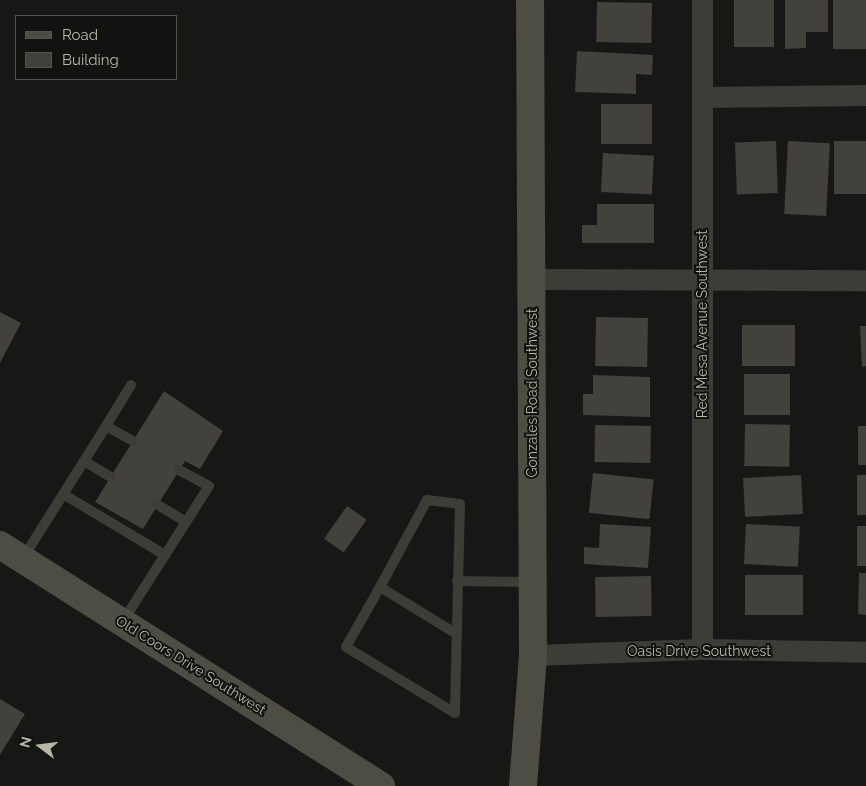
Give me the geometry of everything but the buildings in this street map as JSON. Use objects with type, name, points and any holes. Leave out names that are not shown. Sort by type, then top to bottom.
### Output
[{"type":"street","name":"Gonzales Road Southwest","points":[[524,786],[533,654],[530,0]]},
{"type":"street","name":"Red Mesa Avenue Southwest","points":[[702,0],[702,649]]},
{"type":"street","points":[[702,98],[866,95]]},
{"type":"street","points":[[532,280],[866,280]]},
{"type":"street","name":"Old Coors Drive Southwest","points":[[11,552],[382,786]]},
{"type":"street","name":"Oasis Drive Southwest","points":[[533,654],[702,649],[864,654]]},
{"type":"lane","points":[[11,552],[63,494],[131,385]]},
{"type":"lane","points":[[106,426],[133,441]]},
{"type":"lane","points":[[84,461],[111,477]]},
{"type":"lane","points":[[122,622],[209,486],[179,470]]},
{"type":"lane","points":[[63,494],[164,556]]},
{"type":"lane","points":[[427,500],[460,504],[457,581],[455,713],[346,647],[427,500]]},
{"type":"lane","points":[[158,505],[186,522]]},
{"type":"lane","points":[[457,581],[533,582]]},
{"type":"lane","points":[[380,587],[455,633]]}]
